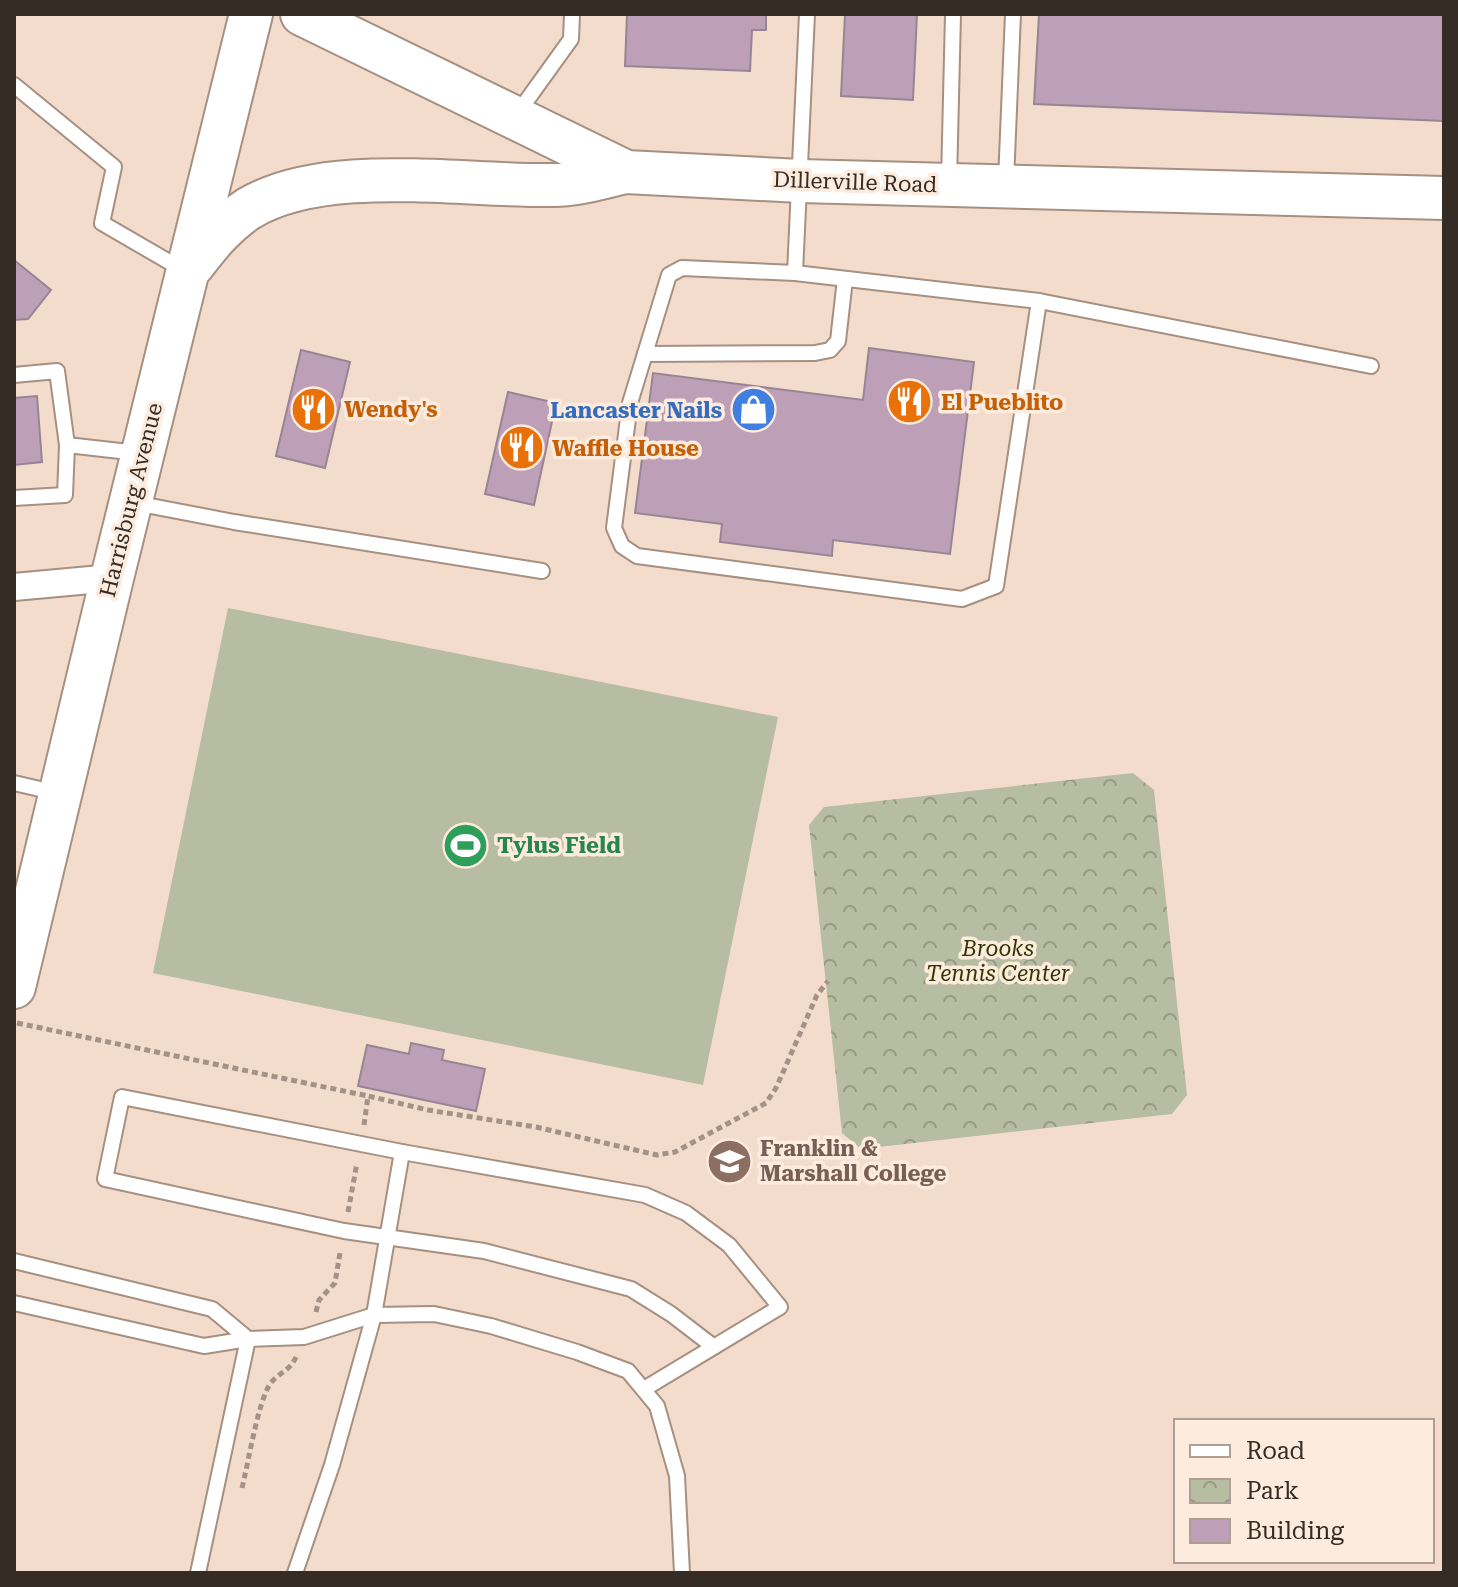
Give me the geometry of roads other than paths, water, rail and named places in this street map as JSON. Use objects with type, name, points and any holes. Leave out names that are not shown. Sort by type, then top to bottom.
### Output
[{"type":"main road","name":"Harrisburg Avenue","points":[[14,987],[251,14]]},
{"type":"main road","name":"Dillerville Road","points":[[302,14],[626,172],[800,181],[1444,198]]},
{"type":"main road","points":[[187,273],[231,221],[250,208],[294,190],[358,182],[556,185],[626,172]]},
{"type":"street","points":[[14,587],[112,578]]},
{"type":"lane","points":[[515,118],[571,39],[572,14]]},
{"type":"lane","points":[[795,273],[807,14]]},
{"type":"lane","points":[[949,185],[953,14]]},
{"type":"lane","points":[[1006,186],[1013,14]]},
{"type":"lane","points":[[14,85],[114,167],[102,223],[187,273]]},
{"type":"lane","points":[[1039,301],[996,586],[962,599],[637,556],[622,546],[614,528],[630,403],[669,275],[682,268],[795,273],[1039,301],[1371,366]]},
{"type":"lane","points":[[645,354],[815,353],[830,350],[838,341],[845,279]]},
{"type":"lane","points":[[14,375],[57,371],[67,445],[65,495],[14,498]]},
{"type":"lane","points":[[67,445],[143,453]]},
{"type":"lane","points":[[130,502],[250,525],[542,571]]},
{"type":"lane","points":[[14,783],[60,794]]},
{"type":"lane","points":[[644,1389],[714,1347],[780,1307],[729,1245],[686,1213],[645,1195],[361,1145],[122,1097],[105,1179],[344,1231],[484,1251],[631,1289],[671,1314],[714,1347]]},
{"type":"lane","points":[[295,1573],[332,1465],[374,1315],[402,1152]]},
{"type":"lane","points":[[14,1261],[212,1309],[248,1339]]},
{"type":"lane","points":[[14,1303],[204,1346],[248,1339],[304,1337],[374,1315],[434,1314],[491,1326],[628,1371],[657,1406],[677,1476],[682,1573]]},
{"type":"lane","points":[[198,1573],[248,1339]]},
{"type":"place","name":"El Pueblito","points":[[910,402]]},
{"type":"place","name":"Wendy's","points":[[313,409]]},
{"type":"place","name":"Lancaster Nails","points":[[753,410]]},
{"type":"place","name":"Waffle House","points":[[521,448]]},
{"type":"place","name":"Tylus Field","points":[[466,845]]},
{"type":"place","name":"Franklin & Marshall College","points":[[729,1161]]},
{"type":"park label","name":"Brooks Tennis Center","points":[[998,960]]}]
